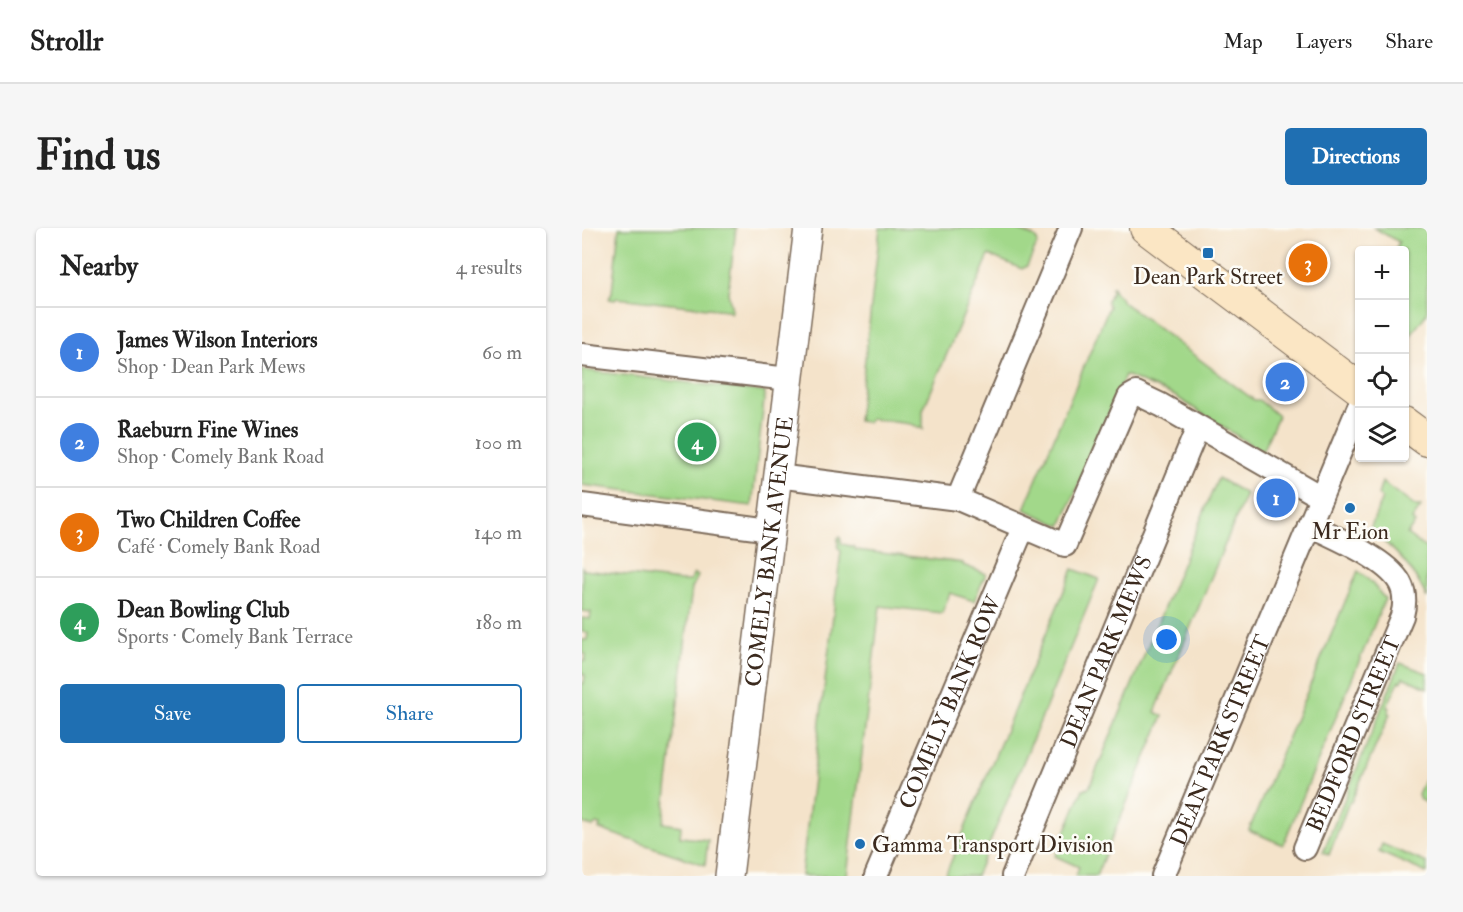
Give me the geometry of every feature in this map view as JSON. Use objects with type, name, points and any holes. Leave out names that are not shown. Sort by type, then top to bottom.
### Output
[{"type":"main road","points":[[1146,228],[1355,386]]},
{"type":"main road","points":[[1409,427],[1427,440]]},
{"type":"street","name":"COMELY BANK AVENUE","points":[[729,876],[808,228]]},
{"type":"street","points":[[958,499],[1071,228]]},
{"type":"street","points":[[582,355],[789,379]]},
{"type":"street","points":[[777,476],[958,499],[1065,545],[1068,543],[1129,397],[1133,394],[1161,405],[1321,497]]},
{"type":"street","name":"DEAN PARK STREET","points":[[1162,876],[1357,408]]},
{"type":"street","name":"DEAN PARK MEWS","points":[[1012,876],[1198,427]]},
{"type":"street","points":[[582,505],[771,530]]},
{"type":"street","name":"BEDFORD STREET","points":[[1305,848],[1402,616],[1405,599],[1400,583],[1389,570],[1359,549],[1309,525]]},
{"type":"street","name":"COMELY BANK ROW","points":[[876,876],[1023,528]]},
{"type":"green space","points":[[619,228],[736,228],[728,293],[731,313],[726,310],[609,299],[612,292]]},
{"type":"green space","points":[[880,228],[1018,228],[1035,237],[1038,242],[1027,266],[1022,269],[989,255],[923,410],[923,429],[911,424],[871,419],[867,422],[858,421]]},
{"type":"green space","points":[[1374,228],[1427,228],[1427,313],[1409,338],[1409,246],[1397,246],[1399,242]]},
{"type":"green space","points":[[1111,287],[1123,302],[1278,416],[1262,452],[1175,396],[1125,375],[1061,526],[1024,509],[1109,307],[1107,301],[1112,291]]},
{"type":"green space","points":[[582,370],[765,392],[752,506],[582,485]]},
{"type":"green space","points":[[1218,478],[1246,494],[1155,712],[1163,716],[1096,876],[1076,876],[1079,867],[1055,856],[1083,789],[1089,788]]},
{"type":"green space","points":[[1382,482],[1416,507],[1421,507],[1412,520],[1415,523],[1407,534],[1427,549],[1427,598],[1417,579],[1396,552],[1369,532],[1382,498],[1378,495]]},
{"type":"green space","points":[[840,537],[842,544],[854,547],[856,550],[963,563],[963,565],[986,574],[974,601],[950,593],[942,613],[880,606],[847,876],[801,876],[841,551],[838,548]]},
{"type":"green space","points":[[582,567],[584,570],[681,581],[690,581],[694,574],[698,576],[692,588],[663,823],[681,826],[680,837],[708,840],[705,865],[599,829],[600,825],[596,824],[593,827],[582,823],[582,683],[584,683],[585,675],[582,674],[582,661],[585,661],[586,654],[582,653],[582,640],[587,640],[588,633],[582,632],[582,618],[590,619],[591,612],[582,611]]},
{"type":"green space","points":[[1073,569],[1099,579],[976,876],[945,876]]},
{"type":"green space","points":[[1358,571],[1385,599],[1283,845],[1249,830]]},
{"type":"green space","points":[[1400,663],[1427,673],[1427,688],[1403,677],[1401,682],[1399,681],[1387,707],[1390,708],[1388,713],[1390,714],[1351,802],[1349,802],[1329,855],[1323,852]]},
{"type":"green space","points":[[1427,774],[1427,803],[1420,800],[1418,794]]},
{"type":"green space","points":[[1382,844],[1427,863],[1427,873],[1379,852]]},
{"type":"place","name":"Dean Park Street","points":[[1208,253]]},
{"type":"place","name":"Two Children Coffee","points":[[1308,263]]},
{"type":"place","name":"Raeburn Fine Wines","points":[[1285,382]]},
{"type":"place","name":"Dean Bowling Club","points":[[697,442]]},
{"type":"place","name":"James Wilson Interiors","points":[[1276,498]]},
{"type":"place","name":"Mr Eion","points":[[1350,508]]},
{"type":"place","name":"Gamma Transport Division","points":[[860,844]]}]
